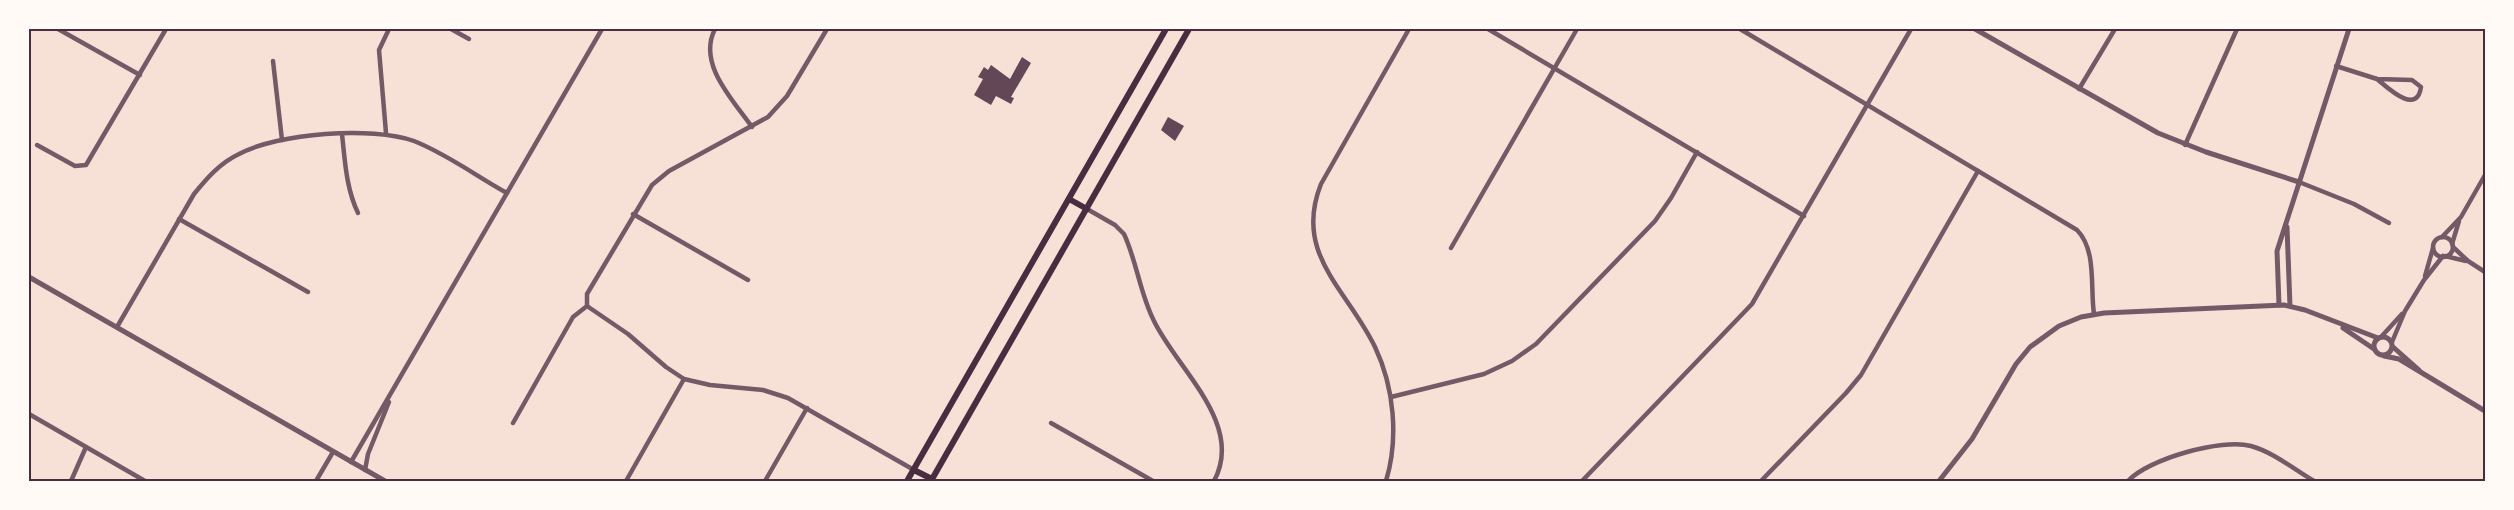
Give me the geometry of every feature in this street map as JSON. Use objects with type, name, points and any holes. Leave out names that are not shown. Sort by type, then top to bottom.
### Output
[{"type":"main road","points":[[907,481],[1166,29]]},
{"type":"main road","points":[[914,470],[932,480],[1190,29]]},
{"type":"main road","points":[[1069,199],[1086,209]]},
{"type":"street","points":[[58,29],[140,75]]},
{"type":"street","points":[[37,145],[75,166],[86,165],[166,29]]},
{"type":"street","points":[[386,134],[379,50],[389,29]]},
{"type":"street","points":[[451,29],[470,40]]},
{"type":"street","points":[[351,462],[602,29]]},
{"type":"street","points":[[715,29],[710,47],[713,66],[722,84],[752,127]]},
{"type":"street","points":[[587,306],[587,294],[633,214],[652,186],[669,171],[768,117],[788,96],[828,29]]},
{"type":"street","points":[[1386,481],[1393,445],[1391,397],[1386,376],[1374,346],[1318,253],[1313,234],[1313,212],[1320,184],[1409,29]]},
{"type":"street","points":[[1488,29],[1804,216]]},
{"type":"street","points":[[1451,248],[1577,29]]},
{"type":"street","points":[[1740,29],[2068,223],[2081,234],[2089,250],[2094,314]]},
{"type":"street","points":[[1582,481],[1752,304],[1911,29]]},
{"type":"street","points":[[1974,29],[1982,31],[2134,121],[2185,145],[2299,182],[2354,204],[2389,223]]},
{"type":"street","points":[[2079,90],[2114,29]]},
{"type":"street","points":[[2185,145],[2237,29]]},
{"type":"street","points":[[2279,305],[2278,251],[2348,29]]},
{"type":"street","points":[[273,61],[282,140]]},
{"type":"street","points":[[2336,66],[2377,79],[2412,80],[2421,87],[2420,93],[2416,99],[2410,101],[2403,99],[2377,79]]},
{"type":"street","points":[[342,134],[346,179],[352,202],[358,214]]},
{"type":"street","points":[[117,327],[179,219],[208,176],[223,163],[254,147],[282,140],[342,134],[386,134],[427,147],[507,193]]},
{"type":"street","points":[[1391,397],[1484,374],[1512,361],[1536,344],[1655,221],[1671,198],[1697,152]]},
{"type":"street","points":[[1761,481],[1846,393],[1860,375],[1978,171]]},
{"type":"street","points":[[2384,356],[2389,353],[2405,311],[2424,280],[2444,256],[2450,253],[2461,217],[2485,175]]},
{"type":"street","points":[[1086,209],[1115,225],[1124,234],[1152,319],[1216,419],[1222,448],[1219,469],[1214,481]]},
{"type":"street","points":[[633,214],[748,280]]},
{"type":"street","points":[[2424,280],[2434,242],[2442,237],[2461,217]]},
{"type":"street","points":[[179,219],[308,292]]},
{"type":"street","points":[[2287,222],[2290,306]]},
{"type":"street","points":[[2442,237],[2448,239],[2452,246],[2468,261],[2485,272]]},
{"type":"street","points":[[2433,248],[2437,254],[2468,261]]},
{"type":"street","points":[[29,276],[385,481]]},
{"type":"street","points":[[587,306],[628,334],[666,367],[684,379],[710,386],[769,392],[788,398],[914,470]]},
{"type":"street","points":[[513,423],[573,317],[587,306]]},
{"type":"street","points":[[1939,481],[1972,439],[2023,355],[2039,340],[2059,326],[2094,314],[2290,306],[2379,338],[2387,338],[2423,374]]},
{"type":"street","points":[[2374,350],[2374,343],[2405,311]]},
{"type":"street","points":[[2334,322],[2378,354],[2399,359],[2485,411]]},
{"type":"street","points":[[626,481],[684,379]]},
{"type":"street","points":[[365,470],[368,454],[393,392]]},
{"type":"street","points":[[765,481],[807,408]]},
{"type":"street","points":[[29,414],[145,481]]},
{"type":"street","points":[[1051,423],[1152,481]]},
{"type":"street","points":[[2128,481],[2140,471],[2164,459],[2238,445],[2258,448],[2314,481]]},
{"type":"street","points":[[71,481],[86,447]]},
{"type":"street","points":[[316,481],[333,452]]},
{"type":"building","points":[[1022,57],[1031,63],[1011,97],[1014,98],[1011,104],[996,96],[991,105],[974,95],[983,79],[978,77],[984,67],[988,70],[991,65],[1010,79]]},
{"type":"building","points":[[1168,117],[1184,126],[1175,141],[1161,130]]}]
